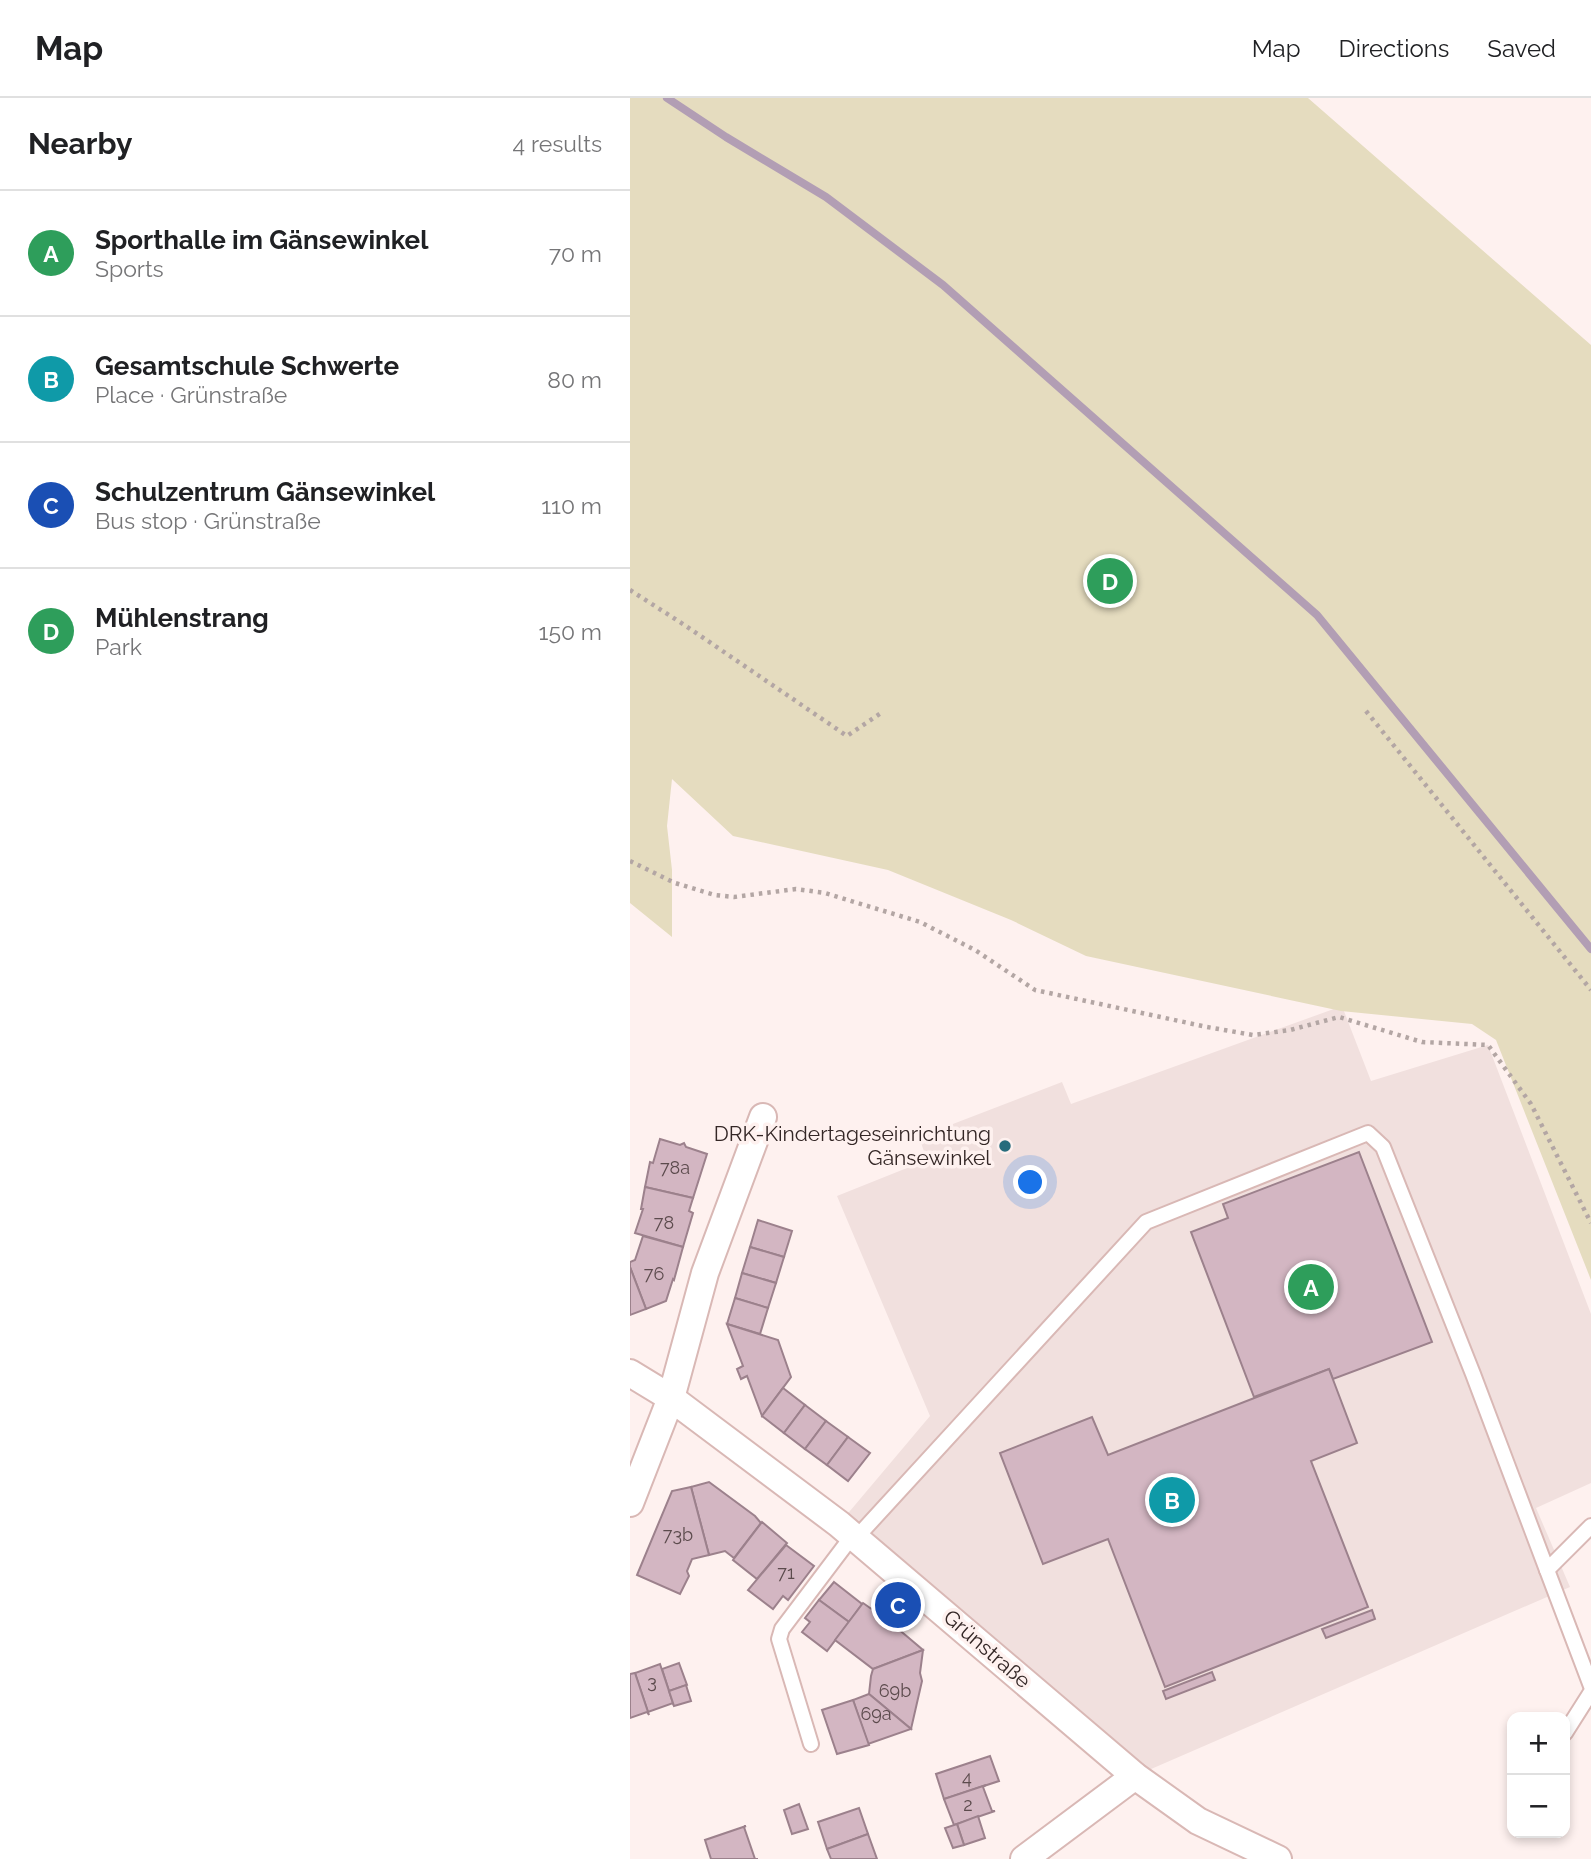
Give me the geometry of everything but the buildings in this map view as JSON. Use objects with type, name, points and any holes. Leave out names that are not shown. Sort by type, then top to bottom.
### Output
[{"type":"street","points":[[630,1503],[671,1398],[705,1273],[763,1117]]},
{"type":"street","name":"Grünstraße","points":[[630,1373],[671,1398],[854,1537],[1135,1776],[1198,1821],[1278,1859]]},
{"type":"street","points":[[1024,1859],[1135,1776]]},
{"type":"lane","points":[[811,1744],[779,1639],[782,1629],[854,1537],[1146,1222],[1368,1133],[1383,1147],[1473,1374],[1591,1689],[1570,1725]]},
{"type":"lane","points":[[1547,1570],[1591,1526]]},
{"type":"path","points":[[630,590],[847,736],[881,713]]},
{"type":"path","points":[[1366,711],[1591,990]]},
{"type":"path","points":[[630,862],[675,883],[715,895],[734,897],[796,889],[825,893],[920,922],[975,950],[1035,990],[1207,1027],[1253,1035],[1290,1030],[1339,1017],[1422,1042],[1488,1045],[1531,1104],[1591,1223]]},
{"type":"shaded area","points":[[630,98],[1308,98],[1591,345],[1591,1280],[1496,1040],[1472,1024],[1341,1011],[1086,956],[1011,920],[888,870],[733,836],[672,779],[667,826],[672,870],[672,937],[630,903]]},
{"type":"shaded area","points":[[1342,1006],[1371,1081],[1488,1045],[1591,1314],[1591,1483],[1536,1508],[1570,1587],[1135,1776],[839,1524],[930,1416],[837,1196],[927,1160],[919,1137],[1062,1082],[1071,1104]]},
{"type":"waterway","points":[[667,98],[826,197],[943,285],[1317,615],[1591,949]]},
{"type":"place","name":"Mühlenstrang","points":[[1110,581]]},
{"type":"place","name":"DRK-Kindertageseinrichtung Gänsewinkel","points":[[1005,1146]]},
{"type":"place","name":"Sporthalle im Gänsewinkel","points":[[1311,1287]]},
{"type":"place","name":"Gesamtschule Schwerte","points":[[1172,1500]]},
{"type":"place","name":"Schulzentrum Gänsewinkel","points":[[898,1605]]}]
